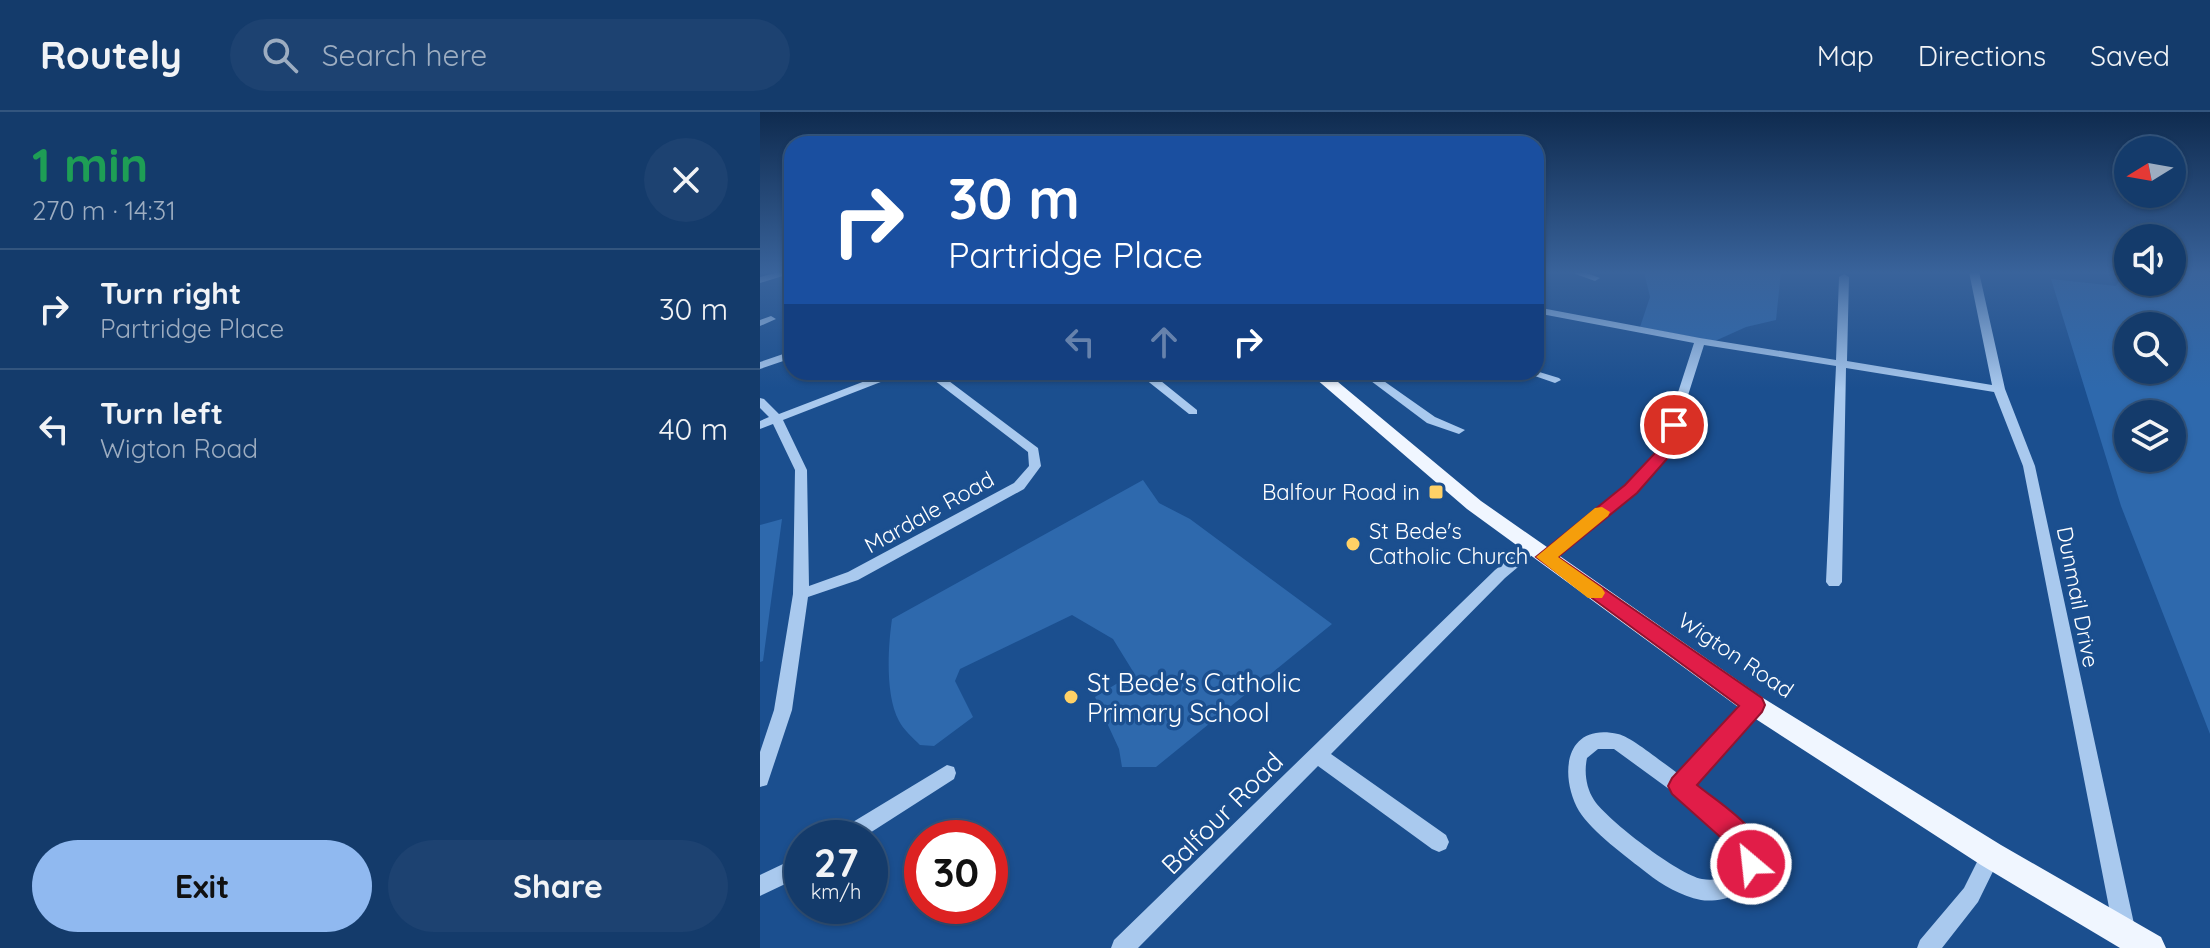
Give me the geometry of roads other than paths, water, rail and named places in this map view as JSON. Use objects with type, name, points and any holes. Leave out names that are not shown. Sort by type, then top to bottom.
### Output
[{"type":"main road","name":"Wigton Road","points":[[1325,380],[1443,479],[1539,553],[1754,705],[1991,855],[2138,942]]},
{"type":"street","points":[[1834,582],[1844,311]]},
{"type":"street","name":"Dunmail Drive","points":[[1982,311],[1999,389],[2029,466],[2138,942]]},
{"type":"street","points":[[1544,312],[1700,341],[1999,389]]},
{"type":"street","name":"Balfour Road","points":[[1122,948],[1500,574],[1539,553],[1631,489],[1665,452],[1700,341]]},
{"type":"street","points":[[760,366],[784,357]]},
{"type":"street","points":[[1544,377],[1555,380]]},
{"type":"street","name":"Mardale Road","points":[[760,425],[877,380]]},
{"type":"street","name":"Mardale Road","points":[[801,594],[853,576],[1019,486],[1035,466],[1034,451],[941,380]]},
{"type":"street","points":[[1153,380],[1193,412]]},
{"type":"street","points":[[1375,380],[1431,420],[1459,430]]},
{"type":"street","points":[[760,401],[776,418],[801,470],[801,594],[783,710],[760,779]]},
{"type":"street","points":[[1680,786],[1754,705]]},
{"type":"street","points":[[1617,741],[1680,786],[1748,844],[1752,854],[1752,872],[1734,886],[1703,890],[1669,879],[1590,811],[1575,767],[1583,749],[1593,742],[1617,741]]},
{"type":"street","points":[[1318,755],[1439,842]]},
{"type":"street","points":[[873,820],[947,773]]},
{"type":"street","points":[[1928,948],[1971,895],[1991,855]]},
{"type":"street","points":[[760,886],[784,874]]},
{"type":"place","name":"Balfour Road in","points":[[1436,492]]},
{"type":"place","name":"St Bede's Catholic Church","points":[[1353,544]]},
{"type":"place","name":"St Bede's Catholic Primary School","points":[[1071,697]]}]
